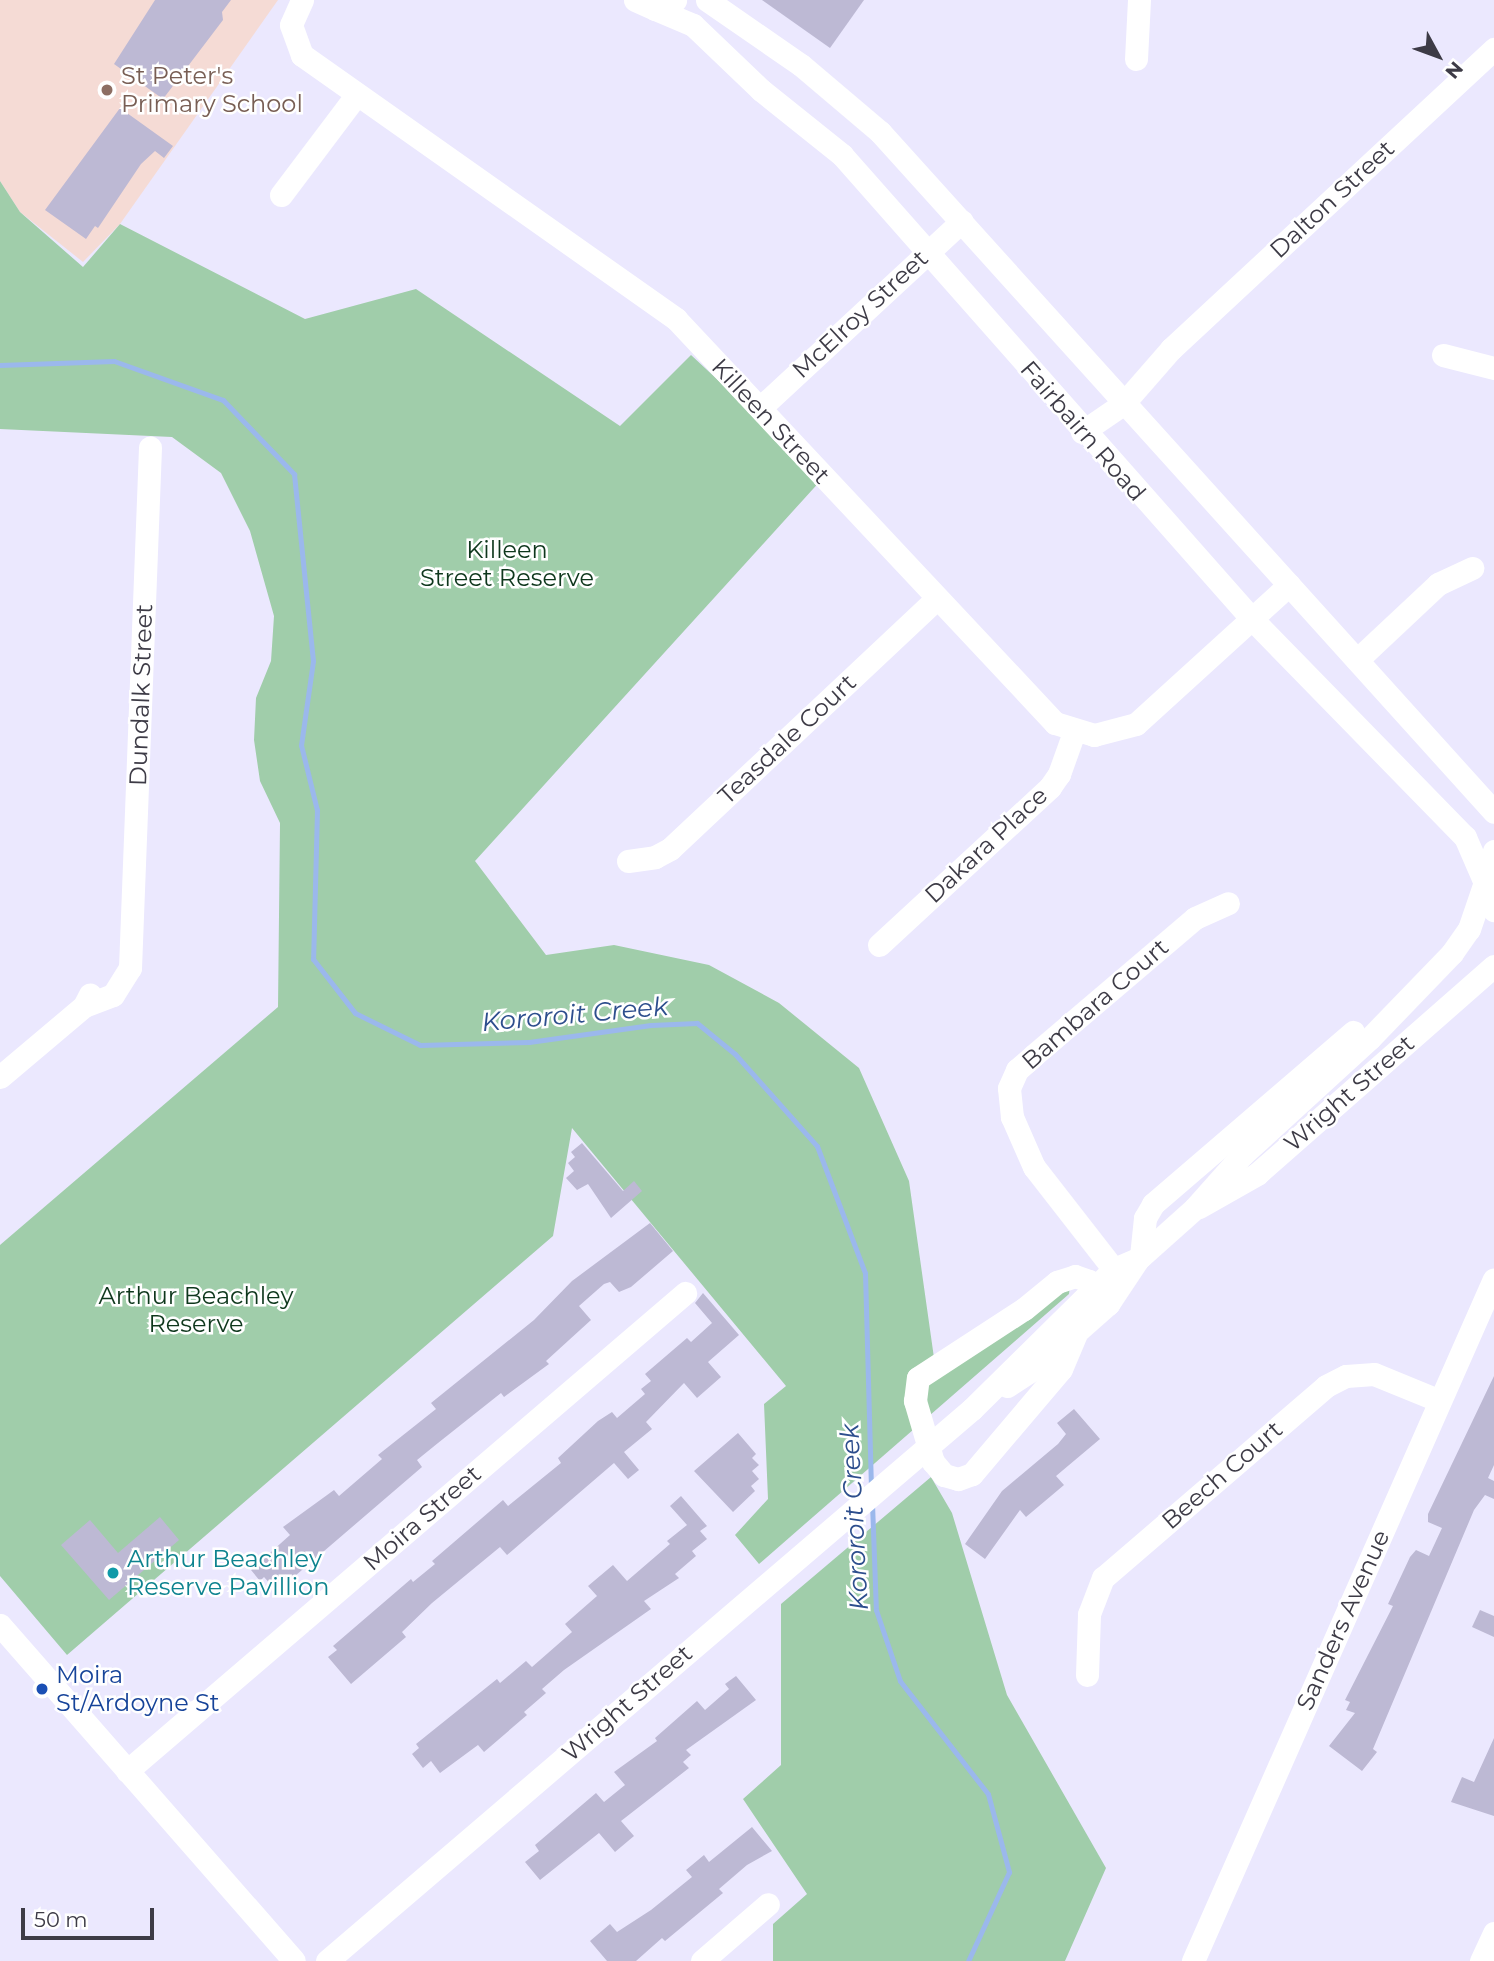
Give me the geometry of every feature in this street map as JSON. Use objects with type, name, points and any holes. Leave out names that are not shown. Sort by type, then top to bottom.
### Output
[{"type":"street","name":"Killeen Street","points":[[302,0],[291,25],[296,46],[357,94],[676,319],[1038,709],[1074,732],[1106,735],[1136,724],[1289,585]]},
{"type":"street","name":"Fairbairn Road","points":[[707,0],[850,105],[962,221],[1117,398],[1494,811]]},
{"type":"street","points":[[1136,59],[1139,0]]},
{"type":"street","name":"Fairbairn Road","points":[[655,3],[693,25],[761,90],[824,137],[927,251],[1082,432],[1252,619],[1465,837],[1494,909]]},
{"type":"street","name":"Dalton Street","points":[[1082,432],[1494,49]]},
{"type":"street","points":[[281,195],[357,94]]},
{"type":"street","name":"McElroy Street","points":[[760,408],[962,221]]},
{"type":"street","points":[[1443,355],[1494,368]]},
{"type":"street","name":"Dundalk Street","points":[[0,1077],[84,1006],[122,965],[131,944],[150,447]]},
{"type":"street","points":[[1357,660],[1438,584],[1473,568]]},
{"type":"street","name":"Teasdale Court","points":[[628,861],[656,857],[670,849],[937,598]]},
{"type":"street","name":"Dakara Place","points":[[878,946],[1050,787],[1059,774],[1074,732]]},
{"type":"street","name":"Wright Street","points":[[327,1961],[972,1409],[1093,1289],[1140,1258],[1195,1208],[1242,1155],[1394,1011],[1462,940],[1494,851]]},
{"type":"street","name":"Bambara Court","points":[[1118,1275],[1091,1235],[1034,1167],[1012,1117],[1011,1080],[1034,1055],[1195,918],[1228,903]]},
{"type":"street","name":"Wright Street","points":[[1195,1208],[1257,1174],[1494,966]]},
{"type":"street","name":"Wright Street","points":[[1140,1258],[1146,1216],[1160,1197],[1372,1014],[1394,1011]]},
{"type":"street","name":"Bambara Court","points":[[1091,1235],[1140,1258]]},
{"type":"street","name":"Wright Street","points":[[972,1409],[1038,1366],[1108,1304],[1118,1275]]},
{"type":"street","name":"Wright Street","points":[[1080,1329],[1060,1369],[974,1472],[955,1479],[937,1469],[914,1398],[920,1375],[1020,1312],[1061,1280],[1079,1277],[1093,1289]]},
{"type":"street","name":"Sanders Avenue","points":[[1193,1961],[1494,1279]]},
{"type":"street","points":[[1080,1329],[1093,1289]]},
{"type":"street","name":"Moira Street","points":[[127,1771],[685,1293]]},
{"type":"street","name":"Beech Court","points":[[1087,1675],[1089,1614],[1104,1578],[1326,1386],[1346,1376],[1374,1374],[1440,1401]]},
{"type":"street","points":[[0,1625],[294,1961]]},
{"type":"street","points":[[702,1961],[768,1904]]},
{"type":"street","points":[[1481,1961],[1494,1933]]},
{"type":"shaded area","name":"St Peter's Primary School","points":[[0,0],[278,0],[120,224],[83,262],[20,212],[0,181]]},
{"type":"green space","points":[[0,181],[20,212],[83,267],[120,224],[305,319],[416,289],[620,426],[691,355],[823,478],[475,861],[546,955],[614,945],[709,965],[779,1003],[859,1068],[909,1181],[936,1372],[1070,1286],[1069,1294],[759,1564],[735,1535],[768,1499],[764,1404],[786,1386],[572,1128],[553,1236],[67,1655],[0,1576],[0,1245],[278,1007],[280,823],[260,781],[254,740],[256,698],[271,661],[274,616],[250,531],[221,473],[172,437],[0,429]]},
{"type":"green space","points":[[931,1477],[952,1513],[1007,1695],[1106,1868],[1065,1961],[773,1961],[773,1924],[807,1894],[743,1799],[781,1765],[781,1604]]},
{"type":"building","points":[[155,0],[231,0],[222,12],[223,20],[163,99],[114,64]]},
{"type":"building","points":[[762,0],[864,0],[830,48]]},
{"type":"building","points":[[120,108],[173,146],[164,158],[155,151],[141,164],[98,228],[95,226],[86,239],[45,210]]},
{"type":"building","points":[[582,1143],[623,1191],[634,1181],[642,1191],[611,1218],[588,1184],[577,1190],[566,1178],[574,1171],[568,1163],[575,1157],[571,1152]]},
{"type":"building","points":[[650,1223],[673,1251],[631,1287],[619,1292],[610,1282],[604,1284],[579,1306],[591,1320],[546,1361],[549,1364],[504,1397],[501,1393],[417,1460],[422,1467],[288,1582],[283,1578],[273,1587],[264,1577],[260,1581],[251,1570],[290,1535],[283,1527],[334,1490],[339,1496],[382,1459],[378,1455],[436,1409],[431,1403],[534,1320],[572,1281]]},
{"type":"building","points":[[703,1293],[739,1335],[708,1362],[721,1377],[697,1398],[684,1383],[646,1422],[652,1429],[624,1452],[639,1470],[628,1479],[614,1463],[507,1555],[500,1547],[432,1603],[402,1632],[406,1637],[351,1684],[328,1657],[337,1650],[333,1646],[411,1579],[413,1582],[435,1564],[432,1561],[503,1500],[508,1506],[561,1463],[558,1458],[598,1421],[612,1412],[617,1418],[645,1394],[641,1389],[651,1381],[645,1374],[687,1338],[691,1342],[712,1323],[695,1303]]},
{"type":"building","points":[[1494,1376],[1494,1465],[1488,1478],[1494,1481],[1494,1499],[1485,1495],[1474,1510],[1373,1749],[1377,1752],[1362,1771],[1329,1746],[1355,1713],[1346,1710],[1350,1702],[1345,1700],[1393,1606],[1388,1604],[1410,1557],[1416,1550],[1429,1556],[1442,1528],[1428,1522],[1428,1514]]},
{"type":"building","points":[[1074,1409],[1100,1439],[1056,1476],[1064,1485],[1026,1517],[1020,1510],[985,1559],[965,1544],[1002,1491],[1058,1444],[1066,1434],[1057,1423]]},
{"type":"building","points":[[738,1433],[756,1454],[752,1458],[759,1465],[752,1471],[759,1479],[751,1486],[755,1491],[733,1512],[694,1471]]},
{"type":"building","points":[[681,1496],[707,1526],[700,1531],[707,1539],[692,1551],[696,1556],[675,1574],[679,1578],[644,1601],[651,1609],[564,1670],[542,1689],[546,1693],[524,1712],[527,1715],[484,1752],[478,1745],[440,1773],[431,1761],[423,1768],[412,1754],[419,1748],[416,1744],[497,1679],[500,1683],[526,1661],[532,1667],[572,1632],[565,1624],[597,1596],[588,1586],[613,1565],[627,1581],[670,1544],[667,1541],[687,1525],[670,1506]]},
{"type":"building","name":"Arthur Beachley Reserve Pavillion","points":[[160,1517],[179,1540],[109,1600],[61,1545],[90,1520],[118,1553]]},
{"type":"building","points":[[1480,1610],[1494,1616],[1494,1637],[1472,1627]]},
{"type":"building","points":[[736,1676],[756,1700],[686,1750],[691,1755],[683,1762],[689,1768],[621,1821],[634,1836],[615,1852],[599,1833],[540,1880],[525,1862],[539,1851],[535,1845],[596,1793],[604,1802],[625,1785],[614,1772],[657,1741],[655,1738],[697,1701],[705,1710],[729,1689],[725,1684]]},
{"type":"building","points":[[1494,1738],[1494,1816],[1451,1802],[1462,1777],[1474,1782]]},
{"type":"building","points":[[752,1827],[772,1851],[747,1865],[719,1889],[723,1893],[665,1941],[662,1938],[636,1961],[607,1961],[590,1941],[610,1924],[617,1932],[651,1910],[692,1877],[686,1870],[704,1855],[709,1862]]},
{"type":"waterway","name":"Kororoit Creek","points":[[0,365],[114,361],[223,400],[294,474],[313,661],[301,745],[317,810],[313,959],[355,1013],[420,1045],[529,1042],[651,1025],[697,1023],[735,1054],[817,1146],[865,1273],[871,1486]]},
{"type":"waterway","name":"Kororoit Creek","points":[[872,1503],[876,1610],[900,1681],[988,1794],[1009,1872],[968,1961]]},
{"type":"place","name":"St Peter's Primary School","points":[[107,90]]},
{"type":"place","name":"Arthur Beachley Reserve Pavillion","points":[[113,1573]]},
{"type":"place","name":"Moira St/Ardoyne St","points":[[42,1689]]},
{"type":"park label","name":"Killeen Street Reserve","points":[[507,564]]},
{"type":"park label","name":"Arthur Beachley Reserve","points":[[196,1310]]}]
